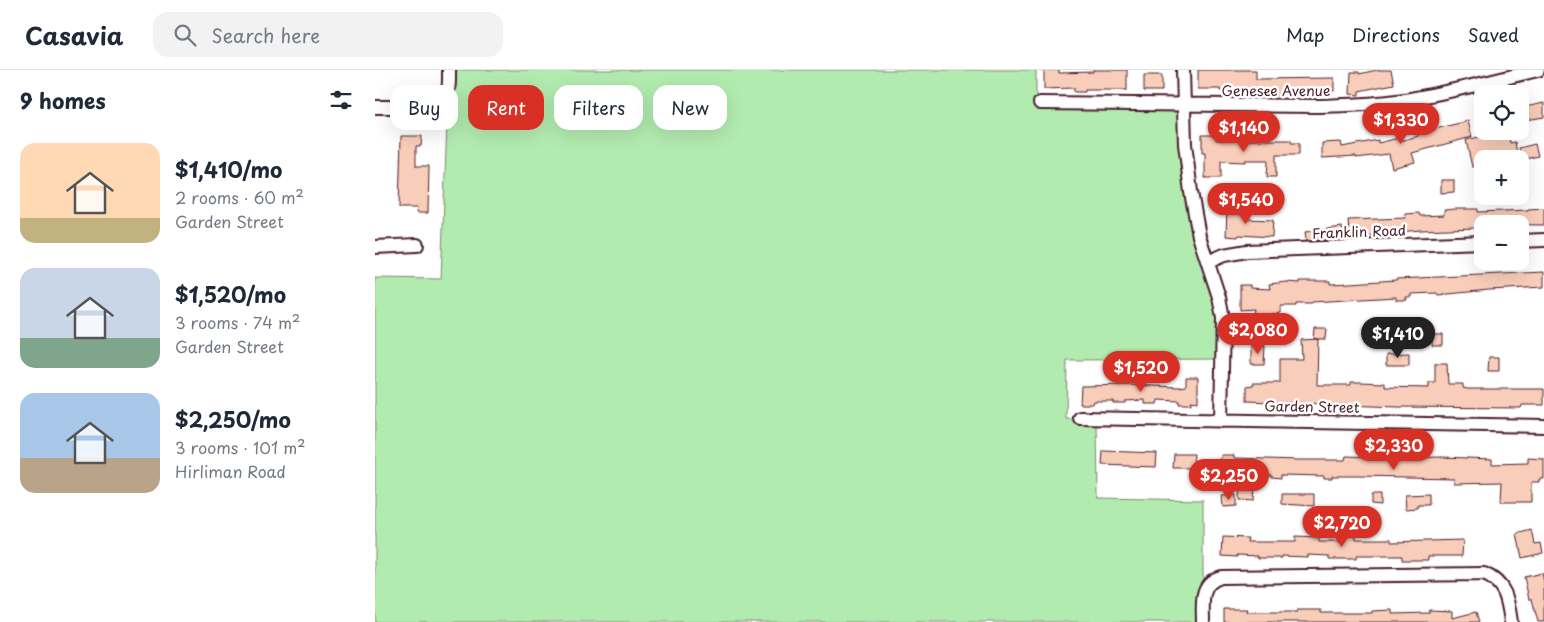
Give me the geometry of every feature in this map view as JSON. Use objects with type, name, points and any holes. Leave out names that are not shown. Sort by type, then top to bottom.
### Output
[{"type":"street","points":[[375,107],[433,107],[440,104],[448,93],[449,70]]},
{"type":"street","points":[[1183,70],[1185,144],[1191,192],[1199,236],[1219,297],[1223,318],[1221,421]]},
{"type":"street","name":"Genesee Avenue","points":[[1040,103],[1317,106],[1386,102],[1437,94],[1539,70]]},
{"type":"street","points":[[1529,241],[1544,240]]},
{"type":"street","name":"Franklin Road","points":[[1208,262],[1223,255],[1247,251],[1474,242]]},
{"type":"street","points":[[375,247],[417,245]]},
{"type":"street","name":"Garden Street","points":[[1079,418],[1544,426]]},
{"type":"street","points":[[1203,622],[1203,593],[1206,585],[1214,579],[1221,577],[1485,574],[1493,577],[1504,591],[1511,622]]},
{"type":"green space","points":[[449,70],[1036,70],[1036,103],[1183,105],[1191,192],[1219,297],[1222,359],[1067,360],[1066,419],[1097,419],[1098,498],[1203,500],[1203,622],[375,622],[375,278],[441,279],[447,130],[458,130],[458,85],[448,85]]},
{"type":"building","points":[[1044,70],[1059,70],[1059,73],[1127,70],[1127,90],[1085,90],[1085,92],[1074,92],[1074,88],[1044,89]]},
{"type":"building","points":[[1198,70],[1256,70],[1256,79],[1334,78],[1334,91],[1290,91],[1282,92],[1282,95],[1245,95],[1245,90],[1220,91],[1220,89],[1198,89]]},
{"type":"building","points":[[1377,70],[1391,70],[1394,84],[1359,91],[1359,95],[1350,94],[1351,72],[1359,72],[1359,74]]},
{"type":"building","points":[[1144,75],[1162,75],[1162,91],[1144,91]]},
{"type":"building","points":[[1544,103],[1544,117],[1529,120],[1529,106]]},
{"type":"building","points":[[1468,121],[1472,137],[1412,153],[1415,162],[1392,168],[1389,154],[1356,158],[1356,156],[1322,158],[1322,143],[1341,142],[1342,147],[1378,140],[1378,143],[1399,138],[1400,141],[1418,136],[1417,129],[1430,125],[1431,130]]},
{"type":"building","points":[[1202,135],[1216,135],[1216,140],[1291,140],[1291,143],[1299,143],[1299,155],[1276,155],[1276,177],[1267,177],[1268,160],[1245,160],[1245,162],[1221,161],[1221,178],[1205,178],[1205,153],[1202,153]]},
{"type":"building","points":[[401,136],[422,136],[421,146],[416,146],[416,166],[429,166],[428,213],[416,213],[417,208],[399,208]]},
{"type":"building","points":[[1474,138],[1474,140],[1510,140],[1510,143],[1515,142],[1516,150],[1474,150],[1474,167],[1472,167],[1466,140]]},
{"type":"building","points":[[1535,144],[1538,156],[1529,158],[1529,150],[1520,150],[1519,148]]},
{"type":"building","points":[[1441,180],[1454,180],[1454,192],[1441,193]]},
{"type":"building","points":[[1227,206],[1239,207],[1239,214],[1247,214],[1247,219],[1273,220],[1272,237],[1226,236]]},
{"type":"building","points":[[1544,208],[1544,225],[1529,225],[1529,215],[1474,215],[1474,228],[1420,230],[1399,232],[1399,234],[1364,236],[1364,232],[1349,233],[1348,220],[1406,218],[1405,214],[1419,213],[1420,216],[1444,215],[1444,210],[1456,209],[1478,209],[1478,212]]},
{"type":"building","points":[[1342,227],[1344,239],[1306,241],[1305,232]]},
{"type":"building","points":[[1544,272],[1544,287],[1438,295],[1437,293],[1411,294],[1411,297],[1406,297],[1407,300],[1396,300],[1396,297],[1312,302],[1312,304],[1281,306],[1281,313],[1265,315],[1253,314],[1254,309],[1240,310],[1240,285],[1250,285],[1250,288],[1270,289],[1269,284],[1300,283],[1300,281],[1330,281],[1330,284]]},
{"type":"building","points":[[1315,329],[1327,329],[1326,339],[1314,339]]},
{"type":"building","points":[[1432,334],[1443,334],[1443,345],[1432,345]]},
{"type":"building","points":[[1318,339],[1317,385],[1351,385],[1351,382],[1360,382],[1385,383],[1385,387],[1429,388],[1429,383],[1435,383],[1435,363],[1447,363],[1448,384],[1463,384],[1463,388],[1468,389],[1544,389],[1544,405],[1522,405],[1521,408],[1398,407],[1247,401],[1247,386],[1253,385],[1253,383],[1280,383],[1280,359],[1302,359],[1301,340]]},
{"type":"building","points":[[1251,346],[1265,346],[1264,364],[1251,364]]},
{"type":"building","points":[[1409,353],[1409,365],[1386,365],[1386,354]]},
{"type":"building","points":[[1489,357],[1499,357],[1499,371],[1488,371]]},
{"type":"building","points":[[1186,377],[1198,377],[1198,402],[1191,401],[1191,404],[1179,404],[1179,401],[1158,400],[1157,404],[1145,404],[1145,400],[1125,401],[1125,403],[1094,401],[1093,404],[1080,404],[1081,386],[1179,387],[1186,386]]},
{"type":"building","points":[[1103,451],[1157,453],[1156,467],[1102,465]]},
{"type":"building","points":[[1174,454],[1194,454],[1193,468],[1173,468]]},
{"type":"building","points":[[1221,455],[1234,455],[1234,458],[1299,460],[1345,460],[1346,456],[1442,457],[1492,459],[1492,464],[1528,463],[1528,458],[1544,459],[1544,479],[1539,479],[1539,482],[1531,482],[1531,502],[1501,502],[1502,482],[1454,483],[1454,478],[1358,476],[1332,476],[1332,478],[1324,478],[1324,476],[1281,475],[1281,478],[1272,477],[1272,475],[1255,474],[1253,501],[1239,500],[1240,475],[1220,475]]},
{"type":"building","points":[[1282,494],[1314,494],[1314,506],[1282,504]]},
{"type":"building","points":[[1429,494],[1429,505],[1418,505],[1418,508],[1406,509],[1405,495]]},
{"type":"building","points":[[1236,495],[1236,506],[1223,507],[1222,496]]},
{"type":"building","points":[[1371,495],[1380,495],[1380,505],[1371,504]]},
{"type":"building","points":[[1532,530],[1535,544],[1541,543],[1543,553],[1522,558],[1517,534]]},
{"type":"building","points":[[1344,535],[1356,535],[1356,539],[1391,539],[1391,542],[1463,540],[1462,556],[1428,556],[1428,560],[1402,560],[1402,556],[1356,556],[1356,559],[1329,559],[1329,556],[1308,555],[1308,557],[1282,556],[1282,558],[1222,556],[1223,537],[1248,538],[1247,542],[1295,542],[1295,537],[1319,538],[1319,542],[1344,542]]},
{"type":"building","points":[[1542,573],[1544,582],[1544,622],[1538,622],[1532,599],[1529,599],[1524,577]]},
{"type":"building","points":[[1224,609],[1247,609],[1246,612],[1321,610],[1321,613],[1372,613],[1372,611],[1392,610],[1392,614],[1429,613],[1429,610],[1452,611],[1452,618],[1476,612],[1479,622],[1224,622]]}]
